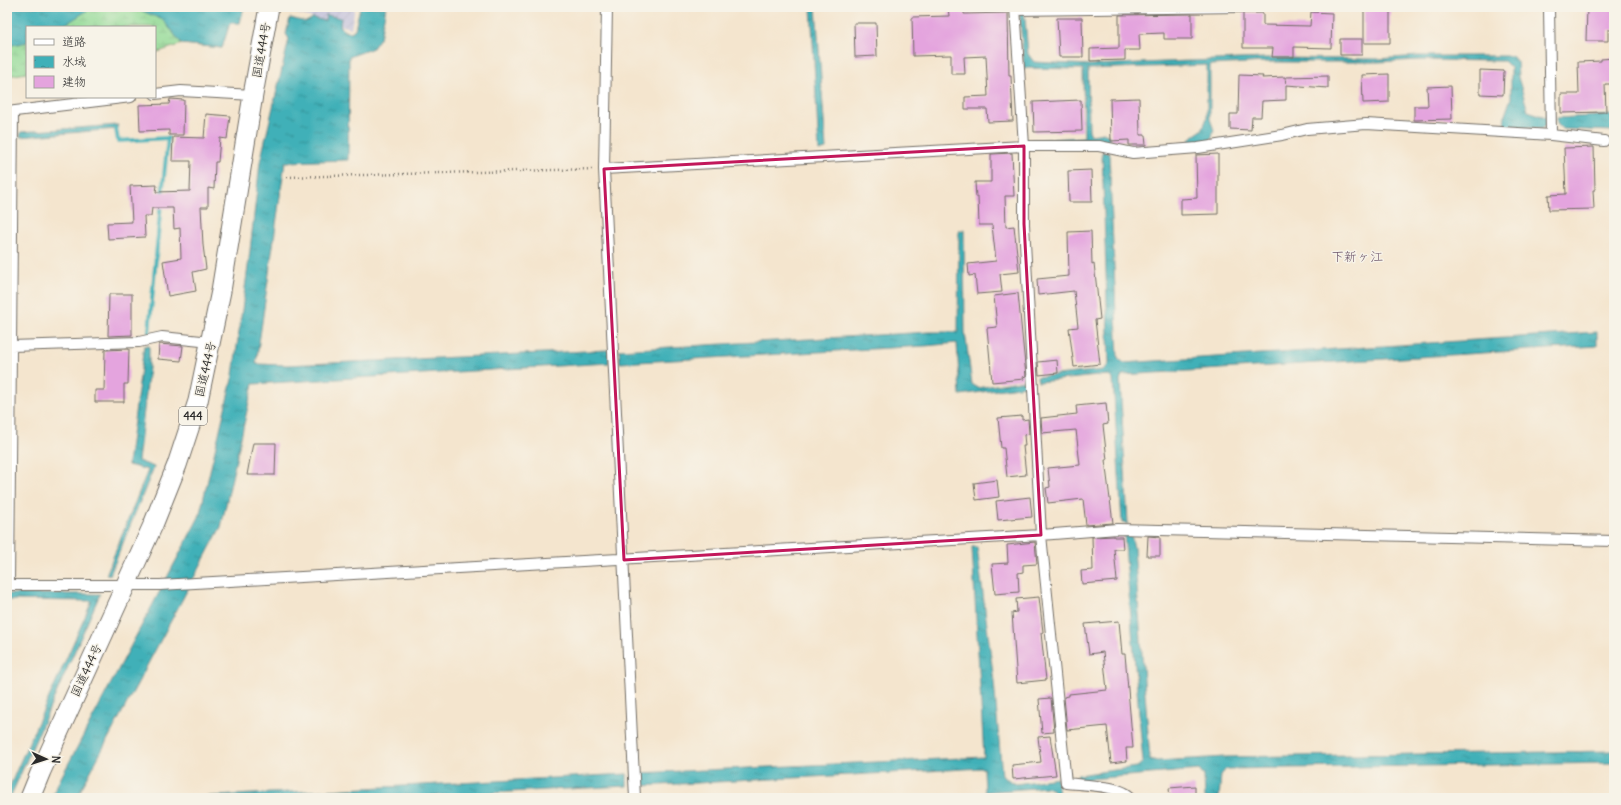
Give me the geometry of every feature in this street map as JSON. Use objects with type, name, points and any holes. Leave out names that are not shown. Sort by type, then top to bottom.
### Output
[{"type":"highway","name":"国道444号","points":[[30,798],[40,770],[153,525],[177,465],[198,401],[211,342],[269,7]]},
{"type":"street","points":[[607,7],[604,169],[635,798]]},
{"type":"street","points":[[1131,798],[1129,795],[1116,789],[1066,784],[1041,535],[1024,224],[1024,146],[1015,9],[1242,7]]},
{"type":"street","points":[[1549,7],[1551,135]]},
{"type":"street","points":[[156,94],[180,91],[253,95]]},
{"type":"street","points":[[123,98],[10,112],[11,346],[8,585],[160,585],[624,560],[1041,535],[1117,529],[1614,541]]},
{"type":"street","points":[[604,169],[1024,146],[1099,146],[1133,153],[1198,148],[1282,135],[1307,129],[1366,124],[1551,135],[1604,141]]},
{"type":"street","points":[[11,346],[139,342],[162,337],[211,342]]},
{"type":"path","points":[[287,177],[604,169]]},
{"type":"highlighted area","points":[[1024,146],[1024,224],[1041,535],[624,560],[604,169]]},
{"type":"shaded area","points":[[287,7],[355,7],[351,28],[287,11]]},
{"type":"green space","points":[[72,7],[150,7],[222,48],[182,44],[156,53],[156,26],[36,26]]},
{"type":"green space","points":[[26,30],[26,73],[7,76],[7,32]]},
{"type":"water","points":[[7,7],[93,7],[63,26],[26,26],[26,42],[7,46]]},
{"type":"water","points":[[133,7],[244,7],[240,23],[230,23],[222,48],[182,44],[163,20]]},
{"type":"water","points":[[360,7],[386,7],[380,38],[373,48],[349,57],[348,160],[285,162],[256,364],[287,365],[608,350],[609,363],[253,384],[221,527],[77,797],[80,798],[52,798],[55,789],[199,517],[233,375],[249,259],[260,162],[289,39],[286,34],[290,18],[306,22],[313,18],[325,21],[326,15],[341,18],[340,25],[344,31],[351,32],[355,29]]},
{"type":"water","points":[[811,7],[816,7],[826,149],[819,151]]},
{"type":"water","points":[[1019,7],[1024,7],[1028,54],[1034,62],[1090,65],[1265,58],[1378,59],[1419,56],[1512,56],[1517,62],[1518,77],[1528,111],[1546,117],[1546,125],[1541,129],[1504,125],[1505,115],[1511,98],[1511,68],[1504,61],[1420,60],[1377,62],[1266,62],[1210,65],[1210,119],[1214,130],[1211,141],[1188,143],[1193,136],[1202,130],[1207,118],[1207,65],[1088,69],[1089,130],[1091,135],[1104,133],[1109,136],[1109,142],[1102,140],[1032,142],[1031,140],[1084,137],[1083,69],[1024,68]]},
{"type":"water","points":[[1614,115],[1614,131],[1562,129],[1557,124],[1557,118]]},
{"type":"water","points":[[118,125],[116,129],[20,137],[21,132]]},
{"type":"water","points":[[1102,152],[1109,152],[1118,358],[1124,363],[1597,332],[1597,346],[1122,375],[1120,380],[1128,524],[1122,523],[1113,379],[1107,375],[1038,382],[1037,377],[1104,370],[1109,364]]},
{"type":"water","points":[[964,230],[965,332],[972,384],[978,388],[1025,380],[1025,386],[960,395],[957,343],[620,363],[619,350],[929,332],[958,332],[959,231]]},
{"type":"water","points":[[144,346],[149,346],[149,368],[138,461],[154,467],[110,575],[106,575],[148,470],[128,465]]},
{"type":"water","points":[[1124,534],[1131,534],[1134,548],[1150,759],[1157,761],[1225,757],[1614,751],[1614,763],[1226,769],[1221,775],[1219,798],[1205,798],[1204,776],[1199,770],[1078,780],[1077,775],[1137,767],[1143,762]]},
{"type":"water","points":[[972,547],[977,547],[994,681],[1002,776],[1016,784],[1057,778],[1059,798],[1053,798],[1053,790],[1046,787],[985,792],[984,768],[640,786],[640,773],[984,757]]},
{"type":"water","points":[[7,594],[100,594],[10,798],[7,798],[7,793],[92,601],[7,600]]},
{"type":"water","points":[[627,774],[627,786],[389,798],[178,798]]},
{"type":"building","points":[[948,7],[964,7],[964,14],[1008,13],[1009,76],[1011,76],[1013,121],[988,122],[987,109],[965,109],[965,97],[988,96],[986,56],[964,57],[965,74],[951,74],[951,55],[913,56],[912,17],[949,16]]},
{"type":"building","points":[[1587,7],[1614,8],[1614,30],[1608,30],[1608,41],[1586,41]]},
{"type":"building","points":[[1364,10],[1390,10],[1390,43],[1364,43]]},
{"type":"building","points":[[1311,12],[1332,13],[1331,48],[1294,47],[1294,57],[1272,57],[1273,48],[1243,48],[1243,13],[1263,13],[1263,25],[1310,26]]},
{"type":"building","points":[[1192,14],[1192,39],[1164,39],[1164,33],[1139,34],[1140,50],[1125,50],[1125,60],[1090,61],[1090,49],[1119,48],[1119,15]]},
{"type":"building","points":[[1057,18],[1082,18],[1083,57],[1059,57]]},
{"type":"building","points":[[854,23],[876,23],[877,56],[855,57]]},
{"type":"building","points":[[1340,39],[1362,39],[1362,55],[1340,55]]},
{"type":"building","points":[[1614,58],[1614,84],[1605,84],[1606,112],[1561,113],[1561,94],[1579,94],[1578,62],[1601,61],[1601,59]]},
{"type":"building","points":[[1480,70],[1504,71],[1503,95],[1480,94]]},
{"type":"building","points":[[1389,74],[1389,102],[1363,103],[1362,75]]},
{"type":"building","points":[[1239,75],[1263,76],[1262,78],[1285,77],[1286,83],[1286,77],[1328,76],[1328,88],[1286,85],[1286,100],[1262,101],[1261,117],[1252,117],[1251,130],[1230,129],[1230,114],[1238,114]]},
{"type":"building","points":[[1451,86],[1452,119],[1414,120],[1414,106],[1428,106],[1427,87]]},
{"type":"building","points":[[1139,98],[1140,135],[1145,135],[1146,145],[1129,145],[1129,140],[1111,141],[1110,99]]},
{"type":"building","points":[[170,99],[184,100],[183,135],[169,135],[169,130],[140,131],[139,105],[169,104]]},
{"type":"building","points":[[1081,100],[1082,131],[1034,132],[1033,102]]},
{"type":"building","points":[[206,114],[230,116],[227,139],[220,138],[218,162],[215,162],[214,189],[208,188],[208,207],[201,207],[206,269],[193,272],[196,291],[168,296],[163,261],[181,258],[180,228],[174,229],[173,208],[152,208],[151,216],[144,216],[145,237],[108,239],[107,223],[132,222],[130,186],[157,185],[156,192],[190,191],[191,161],[172,161],[173,137],[204,138]]},
{"type":"building","points":[[1594,147],[1594,209],[1549,210],[1548,195],[1566,194],[1564,148]]},
{"type":"building","points":[[1012,153],[1014,196],[1005,196],[1006,227],[1014,226],[1019,272],[1000,274],[1002,292],[977,294],[975,275],[969,276],[968,264],[996,261],[992,225],[979,225],[978,197],[976,197],[975,182],[991,182],[991,154]]},
{"type":"building","points":[[1218,154],[1218,214],[1181,215],[1181,199],[1197,198],[1196,155]]},
{"type":"building","points":[[1091,170],[1092,202],[1069,202],[1068,171]]},
{"type":"building","points":[[1091,231],[1092,264],[1094,263],[1100,319],[1095,320],[1100,364],[1074,367],[1069,328],[1078,327],[1074,291],[1038,295],[1037,279],[1069,276],[1068,232]]},
{"type":"building","points":[[1018,293],[1026,376],[1023,377],[1024,379],[992,382],[987,328],[997,327],[994,296]]},
{"type":"building","points":[[109,294],[132,294],[132,335],[108,336]]},
{"type":"building","points":[[159,344],[183,346],[181,361],[158,359]]},
{"type":"building","points":[[129,349],[128,384],[124,384],[124,402],[95,402],[95,390],[104,390],[105,350]]},
{"type":"building","points":[[1057,360],[1058,373],[1039,375],[1038,362]]},
{"type":"building","points":[[1106,403],[1108,424],[1103,425],[1107,460],[1105,460],[1113,523],[1086,525],[1083,499],[1048,503],[1046,488],[1050,487],[1048,468],[1080,465],[1076,430],[1042,433],[1041,418],[1077,414],[1076,406]]},
{"type":"building","points":[[1022,416],[1022,420],[1028,419],[1029,434],[1024,435],[1025,446],[1023,446],[1026,475],[1007,477],[1004,448],[1001,448],[998,418]]},
{"type":"building","points":[[253,443],[276,443],[275,475],[247,475]]},
{"type":"building","points":[[997,480],[999,497],[976,500],[974,483]]},
{"type":"building","points":[[1030,497],[1032,517],[998,520],[996,501]]},
{"type":"building","points":[[1148,536],[1160,537],[1160,556],[1147,556]]},
{"type":"building","points":[[1092,537],[1122,537],[1123,549],[1114,549],[1117,581],[1082,584],[1081,571],[1093,570]]},
{"type":"building","points":[[1035,542],[1037,564],[1023,565],[1023,572],[1018,573],[1019,592],[995,594],[992,564],[1008,563],[1007,545]]},
{"type":"building","points":[[1039,597],[1046,680],[1017,683],[1012,613],[1017,612],[1016,599]]},
{"type":"building","points":[[1119,621],[1122,654],[1125,654],[1133,748],[1126,748],[1127,761],[1111,763],[1107,726],[1067,730],[1064,697],[1069,696],[1069,694],[1107,690],[1103,652],[1089,654],[1085,624]]},
{"type":"building","points":[[1051,698],[1054,732],[1042,733],[1039,699]]},
{"type":"building","points":[[1050,736],[1056,775],[1013,779],[1012,765],[1041,762],[1038,737]]},
{"type":"building","points":[[1195,786],[1195,798],[1170,798],[1169,788]]},
{"type":"waterway","points":[[116,129],[118,141],[168,138],[162,196]]},
{"type":"waterway","points":[[149,332],[161,203]]},
{"type":"district","name":"下新ヶ江","points":[[1357,256]]}]
